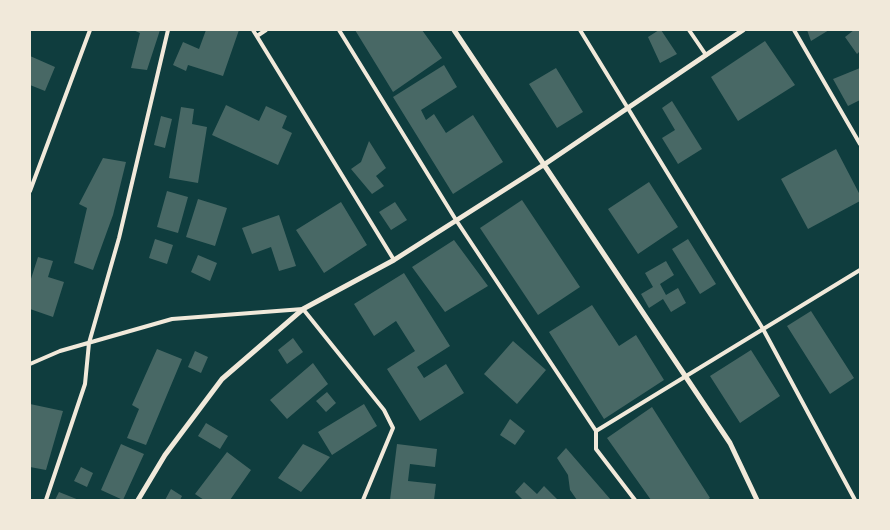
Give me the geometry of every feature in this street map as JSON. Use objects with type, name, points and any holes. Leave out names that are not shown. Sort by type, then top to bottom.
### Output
[{"type":"street","points":[[454,30],[730,443],[757,500]]},
{"type":"street","points":[[138,500],[165,455],[222,379],[302,309],[394,260],[545,164],[743,30]]},
{"type":"lane","points":[[30,191],[90,30]]},
{"type":"lane","points":[[46,500],[85,384],[89,343],[119,238],[168,30]]},
{"type":"lane","points":[[253,30],[394,260]]},
{"type":"lane","points":[[257,36],[266,30]]},
{"type":"lane","points":[[339,30],[456,220],[596,431],[596,449],[635,500]]},
{"type":"lane","points":[[580,30],[763,330],[855,500]]},
{"type":"lane","points":[[689,30],[706,55]]},
{"type":"lane","points":[[794,30],[860,144]]},
{"type":"lane","points":[[596,431],[860,270]]},
{"type":"lane","points":[[30,364],[60,351],[172,318],[302,309],[384,410],[393,428],[363,500]]},
{"type":"building","points":[[133,30],[160,30],[147,70],[131,68],[140,33]]},
{"type":"building","points":[[206,30],[239,30],[223,76],[188,65],[186,71],[173,65],[183,42],[199,49]]},
{"type":"building","points":[[355,30],[422,30],[442,58],[393,92]]},
{"type":"building","points":[[661,30],[677,54],[660,63],[648,37]]},
{"type":"building","points":[[807,30],[829,30],[811,41]]},
{"type":"building","points":[[854,30],[860,30],[860,51],[857,54],[845,37]]},
{"type":"building","points":[[765,41],[795,85],[738,121],[711,77]]},
{"type":"building","points":[[30,56],[55,67],[45,91],[30,85]]},
{"type":"building","points":[[444,65],[457,87],[421,110],[426,120],[434,114],[446,133],[473,115],[503,162],[453,194],[393,97]]},
{"type":"building","points":[[556,68],[583,112],[557,128],[529,84]]},
{"type":"building","points":[[860,68],[860,100],[848,106],[833,79]]},
{"type":"building","points":[[672,101],[702,149],[678,164],[662,138],[675,130],[662,108]]},
{"type":"building","points":[[226,105],[259,121],[266,106],[287,116],[282,128],[292,133],[278,165],[212,135]]},
{"type":"building","points":[[181,107],[194,109],[192,124],[207,127],[198,183],[169,178]]},
{"type":"building","points":[[161,116],[172,119],[165,148],[154,145]]},
{"type":"building","points":[[369,141],[386,168],[376,176],[384,186],[372,194],[351,169],[361,162]]},
{"type":"building","points":[[836,149],[860,195],[860,201],[808,229],[781,179]]},
{"type":"building","points":[[103,158],[126,162],[113,215],[93,270],[74,263],[87,208],[79,204]]},
{"type":"building","points":[[649,182],[678,227],[638,254],[608,209]]},
{"type":"building","points":[[167,191],[188,197],[178,233],[157,227]]},
{"type":"building","points":[[198,199],[227,208],[215,246],[186,237]]},
{"type":"building","points":[[522,200],[580,287],[538,315],[480,228]]},
{"type":"building","points":[[341,202],[367,245],[324,273],[296,230]]},
{"type":"building","points":[[395,202],[407,220],[391,230],[379,212]]},
{"type":"building","points":[[279,215],[296,266],[279,271],[271,247],[252,254],[242,228]]},
{"type":"building","points":[[155,239],[173,245],[167,264],[149,258]]},
{"type":"building","points":[[688,239],[716,284],[700,294],[672,249]]},
{"type":"building","points":[[454,240],[488,286],[445,312],[412,267]]},
{"type":"building","points":[[198,255],[217,263],[210,281],[191,272]]},
{"type":"building","points":[[38,257],[53,261],[48,277],[64,282],[53,317],[30,309],[30,282]]},
{"type":"building","points":[[666,261],[674,275],[660,284],[666,295],[678,288],[686,303],[671,312],[663,299],[649,308],[641,294],[653,287],[645,273]]},
{"type":"building","points":[[404,273],[450,346],[417,367],[424,378],[446,364],[464,393],[420,421],[387,369],[415,351],[396,321],[374,336],[354,304]]},
{"type":"building","points":[[592,305],[619,346],[636,335],[664,380],[604,419],[549,332]]},
{"type":"building","points":[[811,311],[854,378],[830,394],[787,326]]},
{"type":"building","points":[[293,338],[303,352],[287,364],[278,350]]},
{"type":"building","points":[[513,341],[546,370],[517,404],[484,374]]},
{"type":"building","points":[[157,349],[182,359],[146,445],[127,438],[139,409],[132,405]]},
{"type":"building","points":[[751,350],[780,396],[740,423],[710,376]]},
{"type":"building","points":[[195,351],[208,357],[201,373],[188,367]]},
{"type":"building","points":[[313,363],[328,384],[287,419],[270,400]]},
{"type":"building","points":[[327,392],[336,403],[326,412],[316,401]]},
{"type":"building","points":[[30,404],[63,411],[46,470],[30,467]]},
{"type":"building","points":[[364,404],[377,426],[332,455],[318,432]]},
{"type":"building","points":[[652,407],[710,498],[707,500],[651,500],[607,438]]},
{"type":"building","points":[[510,419],[525,431],[515,445],[500,435]]},
{"type":"building","points":[[206,423],[228,436],[220,449],[198,436]]},
{"type":"building","points":[[121,444],[144,454],[123,500],[101,490]]},
{"type":"building","points":[[303,444],[330,457],[301,492],[278,478]]},
{"type":"building","points":[[397,444],[437,449],[435,467],[410,464],[408,481],[436,484],[434,500],[390,500]]},
{"type":"building","points":[[566,448],[611,500],[577,500],[570,490],[568,475],[557,458]]},
{"type":"building","points":[[227,452],[251,470],[230,500],[204,500],[195,494]]},
{"type":"building","points":[[81,467],[93,473],[87,487],[74,481]]},
{"type":"building","points":[[524,482],[537,494],[544,486],[558,500],[523,500],[515,492]]},
{"type":"building","points":[[171,489],[182,496],[180,500],[165,500]]},
{"type":"building","points":[[59,492],[79,500],[55,500]]}]
